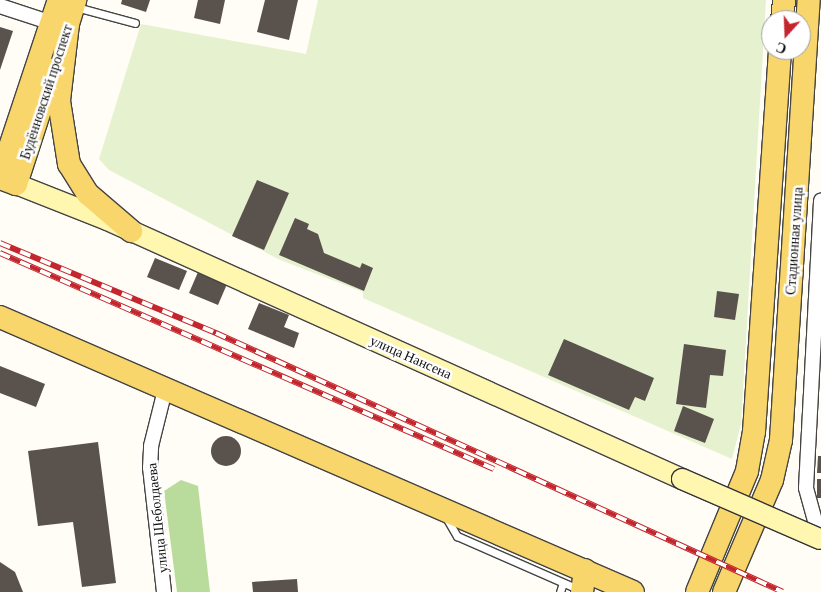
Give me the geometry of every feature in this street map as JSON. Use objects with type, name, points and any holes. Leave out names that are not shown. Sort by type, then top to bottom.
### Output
[{"type":"main road","name":"Стадионная улица","points":[[724,592],[772,480],[781,440],[809,0]]},
{"type":"main road","name":"Будённовский проспект","points":[[5,180],[65,11]]},
{"type":"main road","points":[[65,11],[59,101],[69,164],[88,194],[131,231]]},
{"type":"main road","name":"Стадионная улица","points":[[697,592],[747,471],[758,391],[779,60]]},
{"type":"main road","name":"улица Нансена","points":[[5,180],[131,231],[820,540]]},
{"type":"main road","points":[[0,317],[166,386],[439,506],[578,584],[633,592]]},
{"type":"street","points":[[0,6],[65,11]]},
{"type":"street","name":"Стадионная улица","points":[[820,540],[806,488],[817,348],[821,200]]},
{"type":"street","name":"улица Шеболдаева","points":[[164,592],[150,468],[151,446],[166,386]]},
{"type":"lane","points":[[65,11],[135,23]]},
{"type":"lane","points":[[560,592],[578,584]]},
{"type":"green space","points":[[318,0],[766,0],[765,10],[761,10],[762,60],[741,424],[732,459],[363,298],[363,292],[278,259],[109,170],[99,159],[141,24],[306,54]]},
{"type":"green space","points":[[181,480],[198,486],[210,592],[177,592],[164,491]]},
{"type":"building","points":[[122,0],[150,0],[146,12],[121,4]]},
{"type":"building","points":[[198,0],[225,0],[220,24],[194,18]]},
{"type":"building","points":[[265,0],[298,0],[289,40],[257,32]]},
{"type":"building","points":[[0,27],[13,31],[0,70]]},
{"type":"building","points":[[257,180],[289,193],[264,250],[232,236]]},
{"type":"building","points":[[295,218],[309,224],[307,229],[318,234],[324,253],[360,268],[362,263],[373,268],[364,291],[279,255]]},
{"type":"building","points":[[155,258],[187,271],[179,290],[147,277]]},
{"type":"building","points":[[198,272],[227,284],[218,305],[189,293]]},
{"type":"building","points":[[717,291],[739,294],[735,320],[714,317]]},
{"type":"building","points":[[259,303],[289,315],[284,327],[299,333],[294,348],[248,329]]},
{"type":"building","points":[[564,339],[654,378],[645,401],[635,397],[629,410],[548,375]]},
{"type":"building","points":[[684,344],[726,350],[723,376],[710,375],[706,408],[676,404]]},
{"type":"building","points":[[0,366],[45,384],[36,407],[0,393]]},
{"type":"building","points":[[683,406],[714,419],[705,443],[674,431]]},
{"type":"building","points":[[226,436],[237,440],[241,451],[237,462],[226,466],[215,462],[211,451],[215,440]]},
{"type":"building","points":[[98,442],[116,583],[82,587],[73,522],[38,526],[28,451]]},
{"type":"building","points":[[818,456],[821,456],[821,473],[817,473]]},
{"type":"building","points":[[817,479],[821,479],[821,498],[817,498]]},
{"type":"building","points":[[0,562],[15,572],[23,592],[0,592]]},
{"type":"building","points":[[297,579],[298,592],[253,592],[252,582]]},
{"type":"railway","points":[[0,243],[216,333],[783,592]]},
{"type":"railway","points":[[0,253],[494,469]]}]
